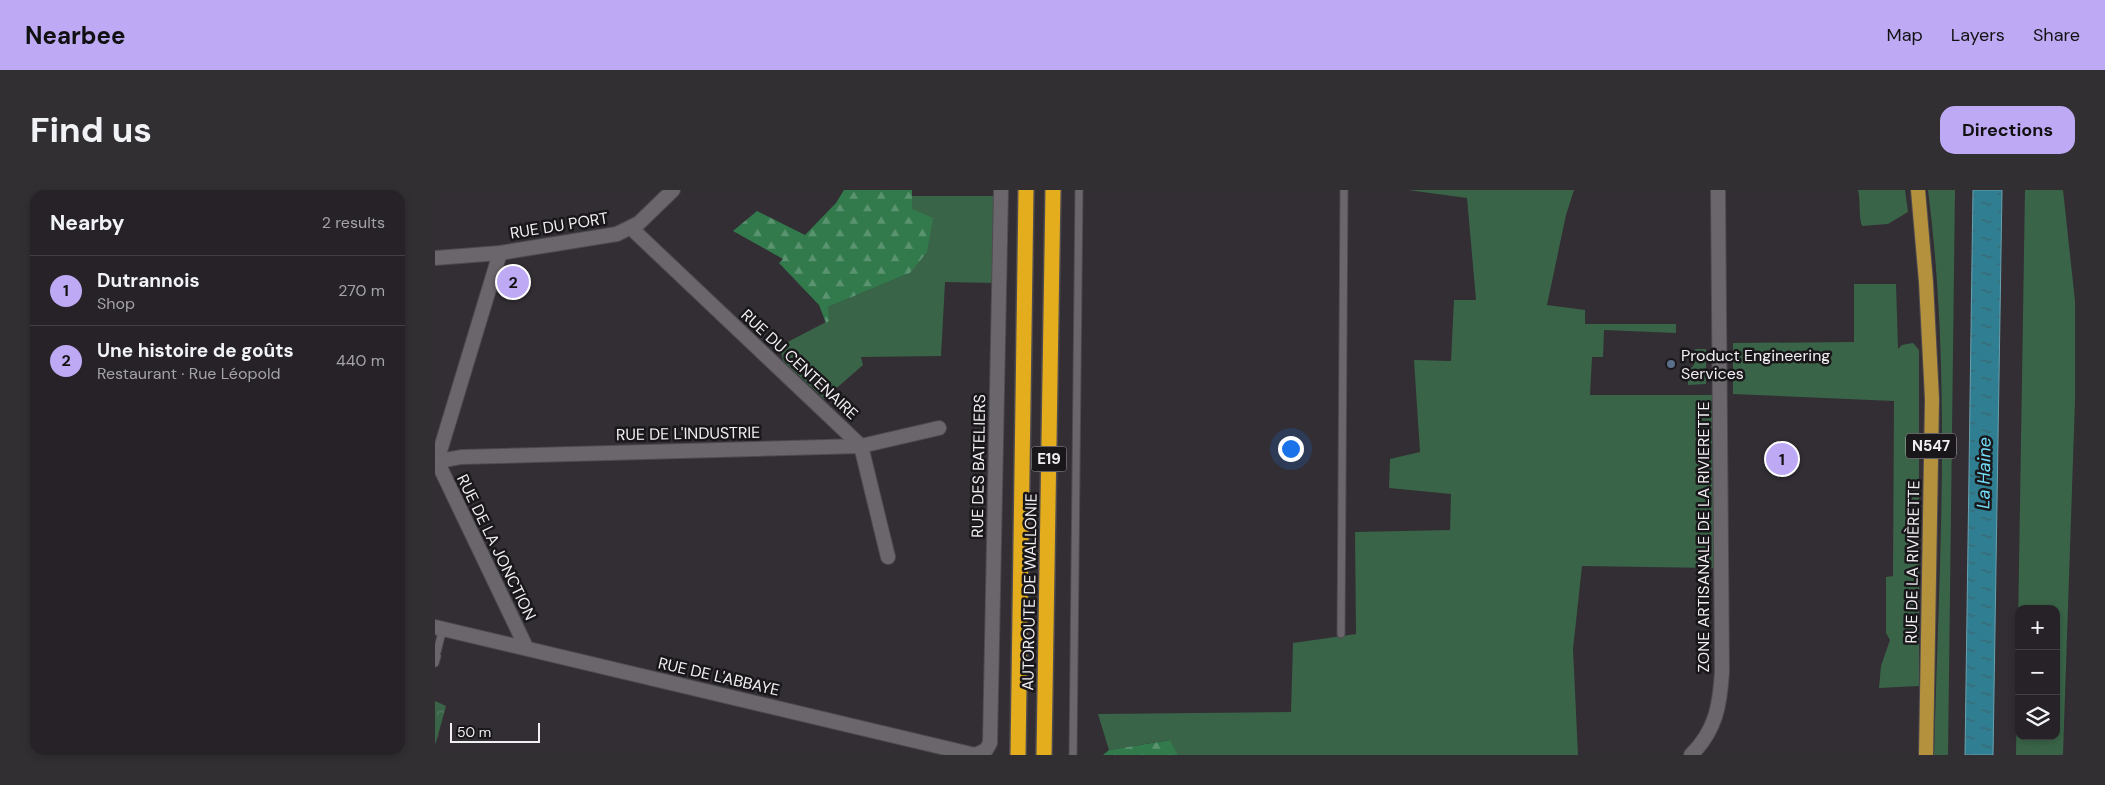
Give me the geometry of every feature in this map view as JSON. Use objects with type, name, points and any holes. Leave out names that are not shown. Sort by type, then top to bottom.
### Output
[{"type":"highway","name":"AUTOROUTE DE WALLONIE","points":[[1018,755],[1027,190]]},
{"type":"highway","name":"AUTOROUTE DE WALLONIE","points":[[1044,755],[1053,190]]},
{"type":"main road","name":"RUE DE LA RIVIÈRETTE","points":[[1918,190],[1926,282],[1932,399],[1926,755]]},
{"type":"street","name":"RUE DU PORT","points":[[435,258],[500,253],[617,234],[639,223],[673,190]]},
{"type":"street","name":"RUE DES BATELIERS","points":[[990,743],[1001,190]]},
{"type":"street","name":"ZONE ARTISANALE DE LA RIVIERETTE","points":[[1691,755],[1700,746],[1713,726],[1720,702],[1722,671],[1718,190]]},
{"type":"street","name":"RUE DU CENTENAIRE","points":[[631,228],[861,446]]},
{"type":"street","points":[[436,462],[500,253]]},
{"type":"street","name":"RUE DE L'INDUSTRIE","points":[[436,462],[470,457],[861,446],[939,428]]},
{"type":"street","points":[[861,446],[889,557]]},
{"type":"street","name":"RUE DE LA JONCTION","points":[[436,462],[526,647]]},
{"type":"street","name":"RUE DE L'ABBAYE","points":[[439,627],[975,755],[986,750],[990,743]]},
{"type":"lane","points":[[1073,755],[1079,190]]},
{"type":"lane","points":[[1341,634],[1344,190]]},
{"type":"lane","points":[[436,657],[439,627]]},
{"type":"green space","points":[[844,190],[912,190],[912,209],[933,218],[927,252],[910,273],[828,307],[829,321],[826,323],[819,305],[779,263],[783,259],[733,231],[757,211],[805,235],[836,203]]},
{"type":"green space","points":[[1408,190],[1574,190],[1566,215],[1547,305],[1585,310],[1585,324],[1676,324],[1676,333],[1604,330],[1603,357],[1592,357],[1590,395],[1713,395],[1714,568],[1582,566],[1573,649],[1578,755],[1178,755],[1169,740],[1109,750],[1098,714],[1291,712],[1293,643],[1356,634],[1355,532],[1450,530],[1451,494],[1389,488],[1390,459],[1420,452],[1414,360],[1451,361],[1454,300],[1476,300],[1467,198]]},
{"type":"green space","points":[[1858,190],[1905,190],[1908,212],[1888,224],[1862,226]]},
{"type":"green space","points":[[1928,190],[1955,190],[1948,755],[1934,755],[1941,543],[1942,402],[1940,331]]},
{"type":"green space","points":[[2025,190],[2063,190],[2075,301],[2075,400],[2063,755],[2016,755],[2016,740],[2060,740],[2060,605],[2018,605]]},
{"type":"green space","points":[[912,196],[997,196],[994,283],[945,282],[941,356],[861,357],[863,365],[824,399],[783,361],[780,346],[828,321],[828,307],[910,273]]},
{"type":"green space","points":[[1854,284],[1896,284],[1898,349],[1902,345],[1913,343],[1919,350],[1919,686],[1879,688],[1881,666],[1890,640],[1886,633],[1886,577],[1893,576],[1894,401],[1733,394],[1733,343],[1854,342]]},
{"type":"green space","points":[[1695,349],[1706,349],[1706,384],[1688,385],[1688,371],[1694,365]]},
{"type":"green space","points":[[435,701],[446,706],[435,746]]},
{"type":"green space","points":[[1170,740],[1178,755],[1103,755],[1109,750]]},
{"type":"water","name":"La Haine","points":[[1973,190],[2002,190],[1993,755],[1965,755]]},
{"type":"place","name":"Une histoire de goûts","points":[[513,282]]},
{"type":"place","name":"Product Engineering Services","points":[[1671,364]]},
{"type":"place","name":"Dutrannois","points":[[1782,459]]}]
